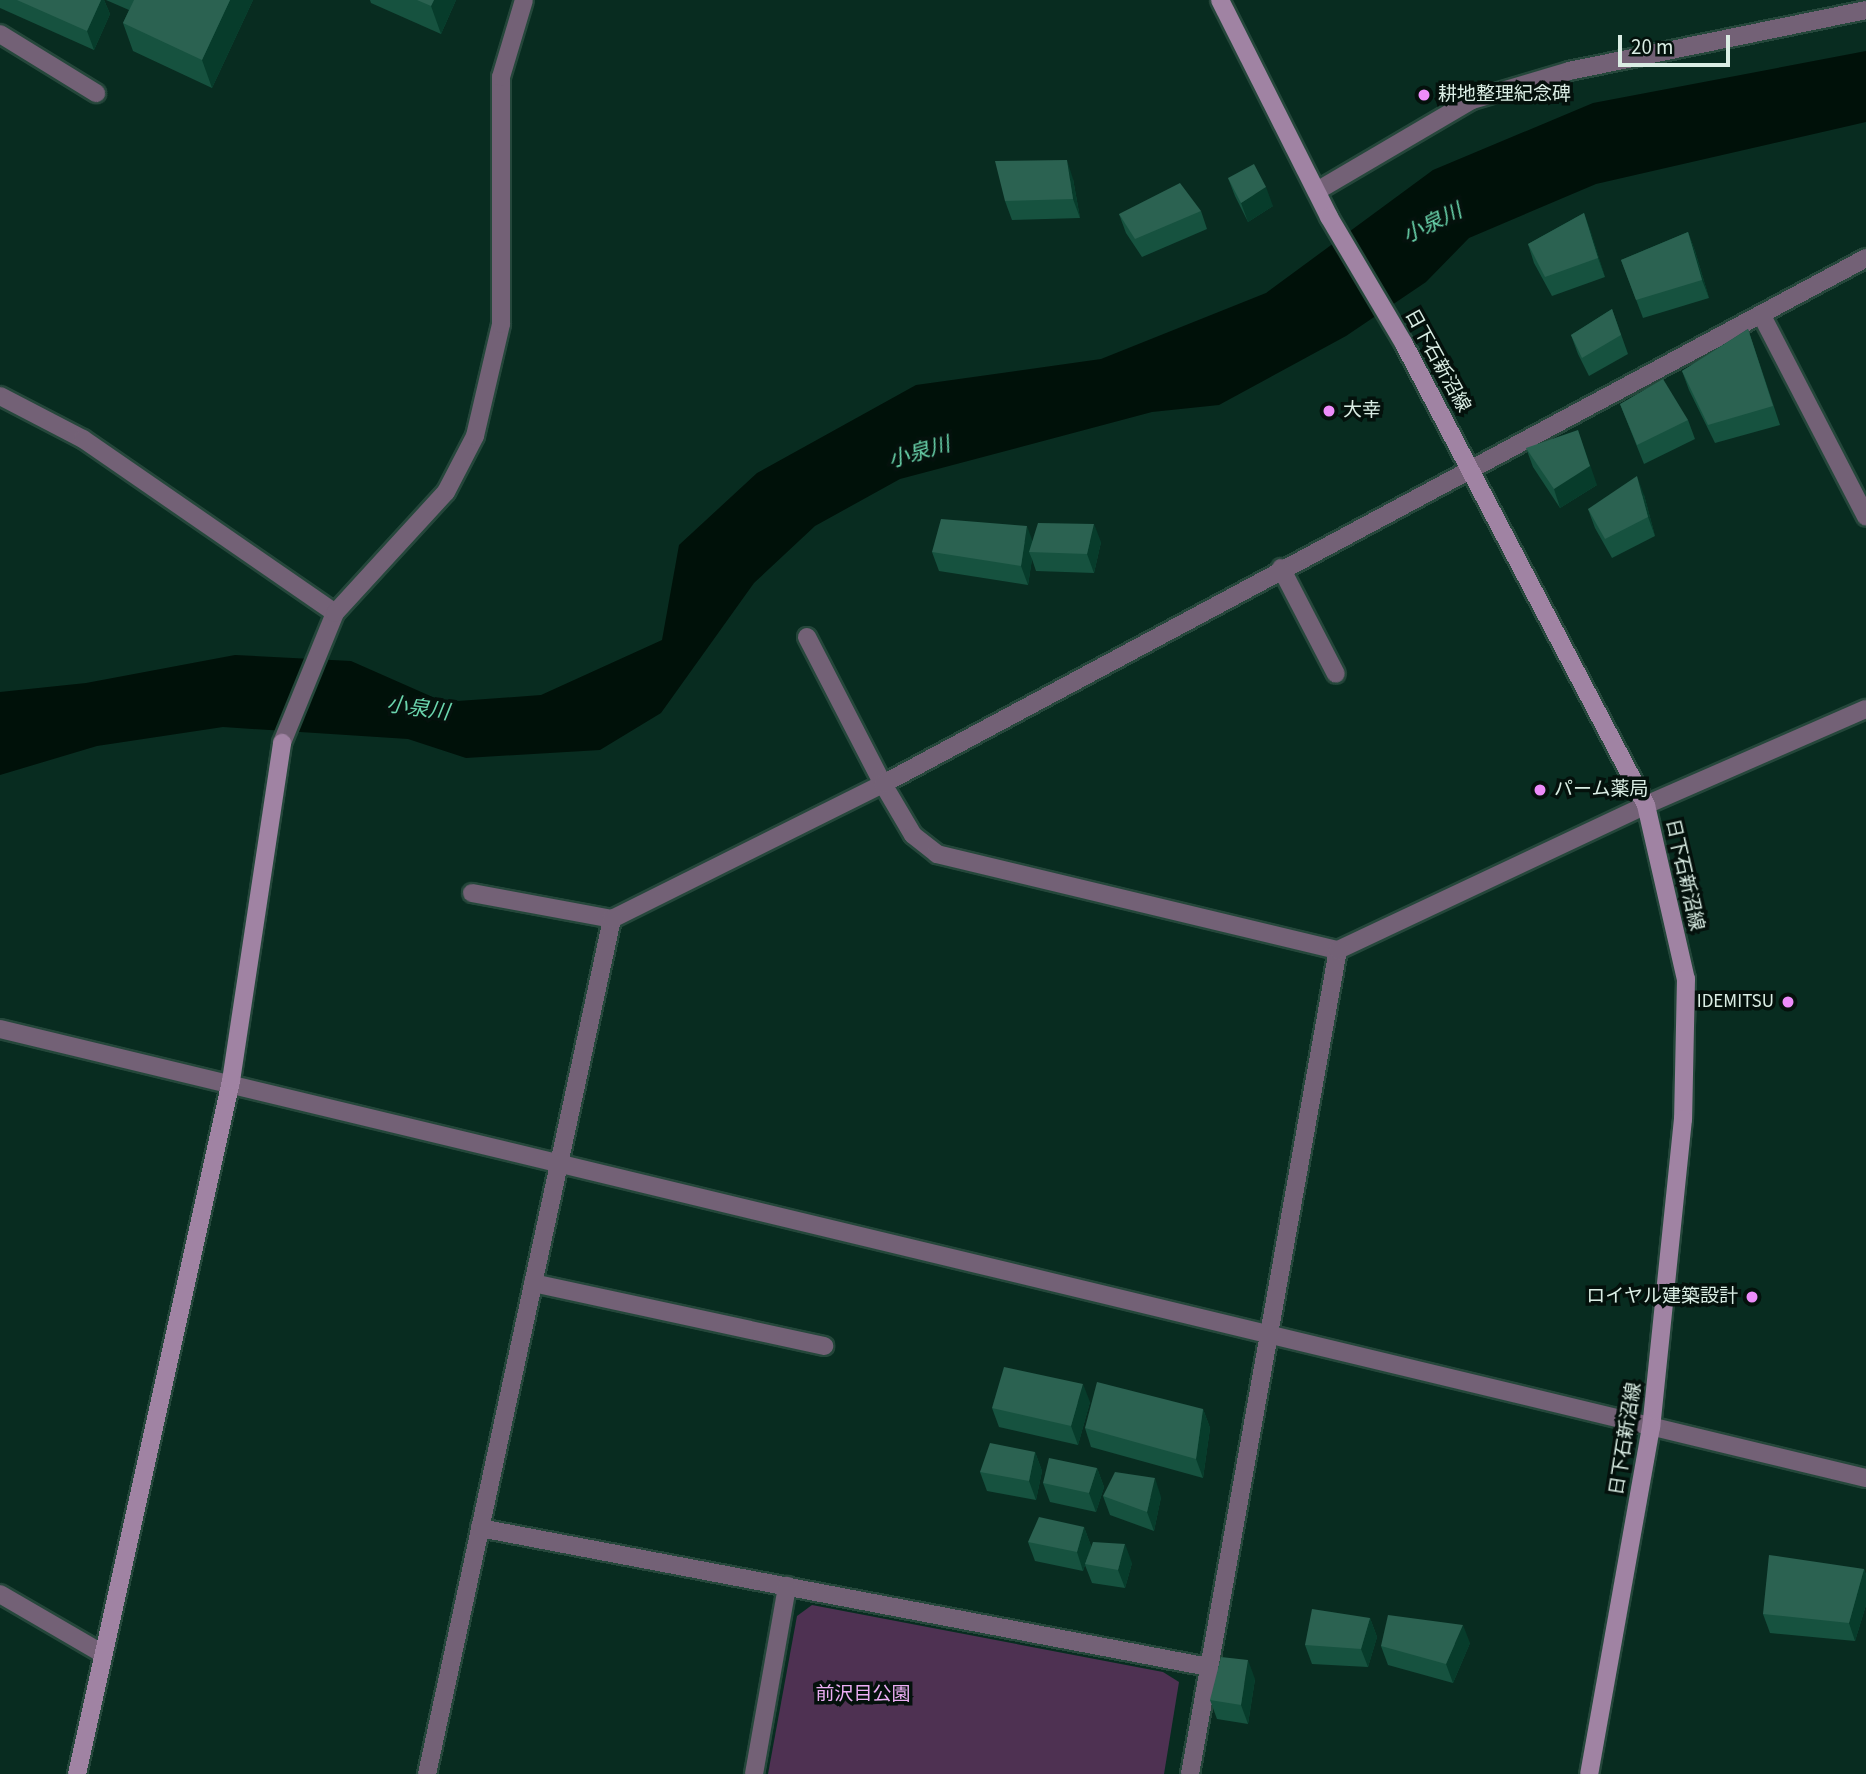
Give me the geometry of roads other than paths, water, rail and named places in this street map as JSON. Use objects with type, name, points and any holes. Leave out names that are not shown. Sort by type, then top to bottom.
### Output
[{"type":"main road","name":"日下石新沼線","points":[[1220,0],[1329,216],[1405,344],[1646,805],[1686,979],[1683,1119],[1651,1427],[1589,1774]]},
{"type":"main road","points":[[77,1774],[231,1081],[282,743]]},
{"type":"street","points":[[282,743],[330,620],[446,492],[475,436],[501,324],[501,77],[524,0]]},
{"type":"street","points":[[1317,191],[1472,100],[1569,71],[1866,10]]},
{"type":"street","points":[[0,34],[96,93]]},
{"type":"street","points":[[472,893],[612,919],[883,784],[1470,466],[1762,316],[1866,258]]},
{"type":"street","points":[[1762,316],[1866,517]]},
{"type":"street","points":[[0,396],[83,439],[330,620]]},
{"type":"street","points":[[1281,568],[1336,674]]},
{"type":"street","points":[[807,637],[883,784],[913,835],[937,854],[1338,950],[1646,805],[1866,709]]},
{"type":"street","points":[[427,1774],[612,919]]},
{"type":"street","points":[[1190,1774],[1338,950]]},
{"type":"street","points":[[0,1028],[231,1081],[559,1164],[1271,1331],[1866,1478]]},
{"type":"street","points":[[533,1283],[824,1346]]},
{"type":"street","points":[[480,1528],[1209,1667]]},
{"type":"street","points":[[754,1774],[787,1586]]},
{"type":"street","points":[[0,1594],[103,1654]]},
{"type":"water","name":"小泉川","points":[[1866,51],[1866,122],[1596,184],[1469,238],[1426,282],[1346,336],[1219,405],[1152,412],[900,479],[815,526],[754,583],[661,713],[600,750],[466,758],[408,739],[223,727],[97,746],[0,775],[0,692],[86,683],[235,655],[351,661],[444,702],[541,695],[662,640],[679,545],[757,473],[916,385],[1101,359],[1266,293],[1433,170],[1593,103]]},
{"type":"place","name":"耕地整理紀念碑","points":[[1424,95]]},
{"type":"place","name":"大幸","points":[[1329,411]]},
{"type":"place","name":"パーム薬局","points":[[1540,790]]},
{"type":"place","name":"IDEMITSU","points":[[1788,1002]]},
{"type":"place","name":"ロイヤル建築設計","points":[[1752,1297]]},
{"type":"park label","name":"前沢目公園","points":[[863,1695]]}]
